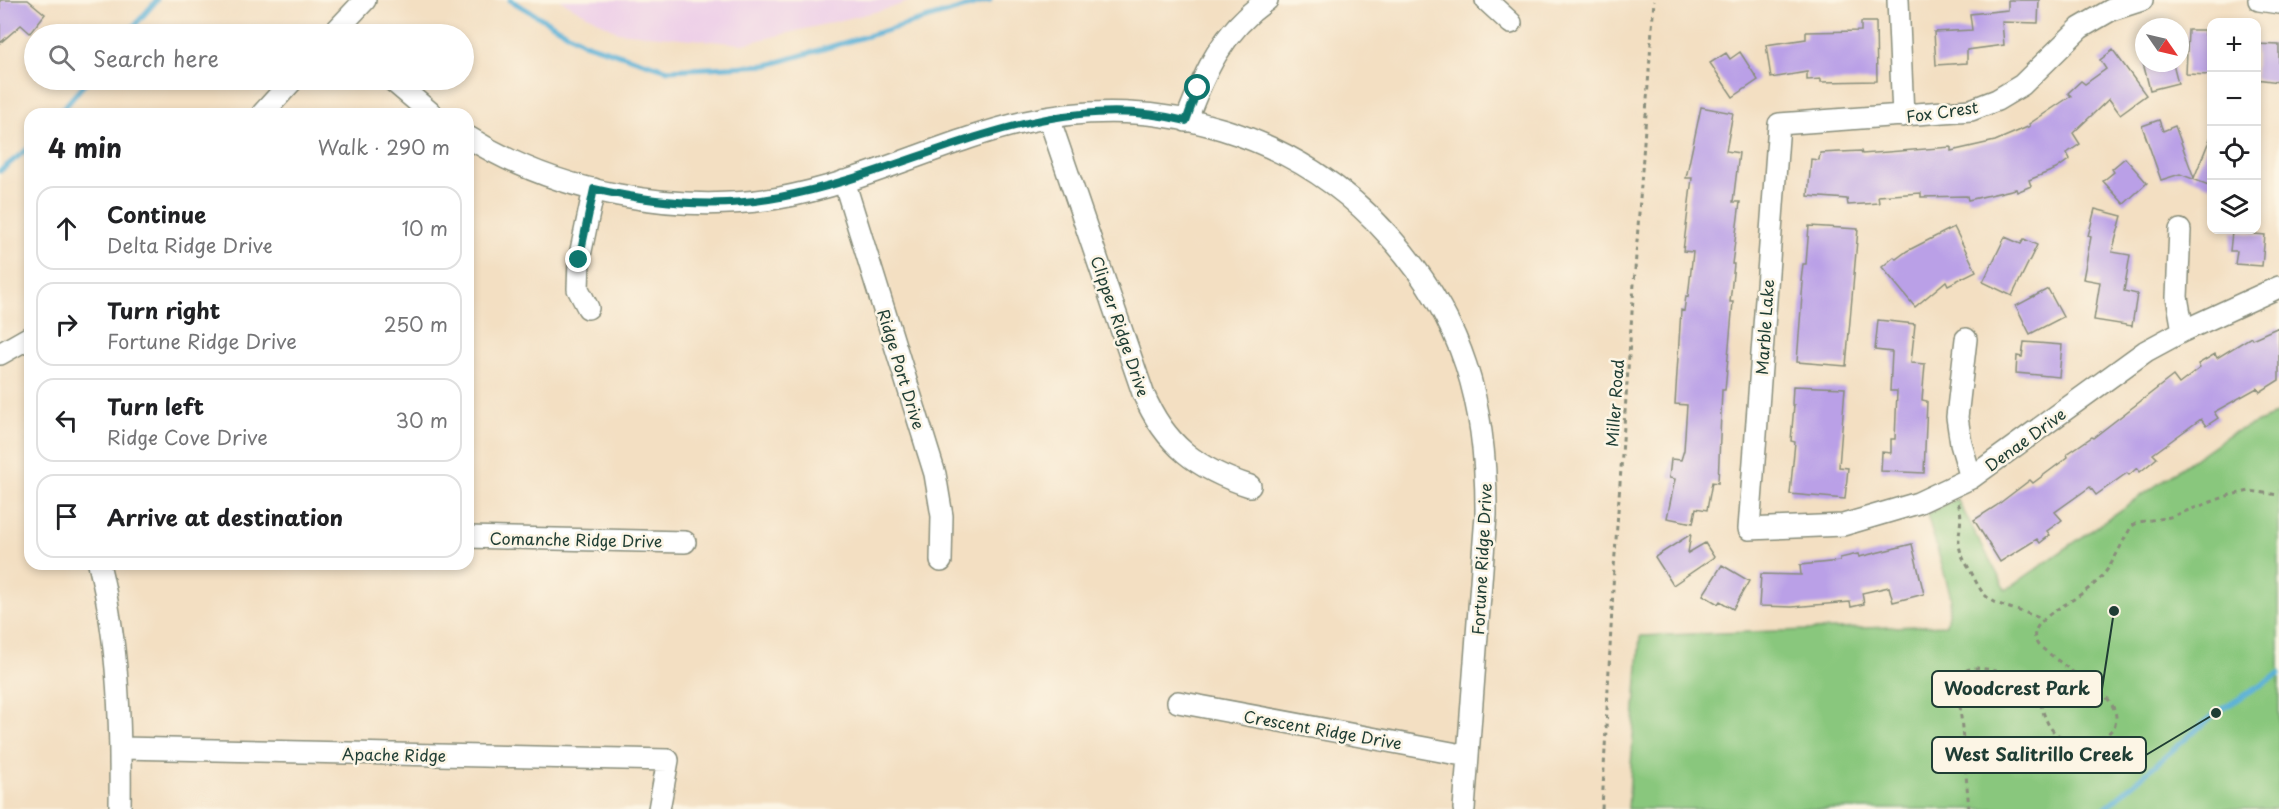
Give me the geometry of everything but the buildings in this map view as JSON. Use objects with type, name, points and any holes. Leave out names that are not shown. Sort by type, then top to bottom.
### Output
[{"type":"street","points":[[345,24],[365,0]]},
{"type":"street","points":[[1186,121],[1198,88],[1216,52],[1241,22],[1267,0]]},
{"type":"street","points":[[1486,0],[1511,23]]},
{"type":"street","name":"Fox Crest","points":[[1779,124],[1971,110],[1997,100],[2022,85],[2080,28],[2111,10],[2142,0]]},
{"type":"street","points":[[2259,0],[2279,3]]},
{"type":"street","points":[[1898,8],[1903,116]]},
{"type":"street","points":[[267,108],[284,90]]},
{"type":"street","points":[[404,90],[425,108]]},
{"type":"street","name":"Fortune Ridge Drive","points":[[474,140],[509,159],[554,178],[594,189],[646,199],[719,204],[779,198],[844,181],[1028,121],[1078,114],[1120,112],[1161,115],[1239,133],[1313,170],[1376,220],[1433,293],[1451,326],[1476,396],[1483,432],[1486,515],[1464,809]]},
{"type":"street","name":"Clipper Ridge Drive","points":[[1049,118],[1153,417],[1173,442],[1198,463],[1226,478],[1250,486]]},
{"type":"street","name":"Marble Lake","points":[[1749,529],[1779,124]]},
{"type":"street","name":"Ridge Port Drive","points":[[844,181],[935,474],[942,516],[941,561]]},
{"type":"street","points":[[588,308],[578,289],[579,260],[594,189]]},
{"type":"street","points":[[2180,230],[2176,297],[2183,331]]},
{"type":"street","name":"Denae Drive","points":[[1749,529],[1843,525],[1918,503],[1951,488],[1971,478],[2146,351],[2183,331],[2279,287]]},
{"type":"street","points":[[1966,339],[1958,417],[1961,444],[1971,478]]},
{"type":"street","points":[[0,354],[24,347]]},
{"type":"street","name":"Comanche Ridge Drive","points":[[474,537],[685,542]]},
{"type":"street","points":[[101,570],[119,685],[120,809]]},
{"type":"street","name":"Crescent Ridge Drive","points":[[1178,702],[1468,756]]},
{"type":"street","name":"Apache Ridge","points":[[121,748],[668,760],[659,809]]},
{"type":"path","name":"Miller Road","points":[[1602,809],[1614,568],[1654,0]]},
{"type":"path","points":[[1951,488],[1960,508],[1961,553],[1980,589],[1988,599],[2043,620]]},
{"type":"path","points":[[1969,809],[1959,673],[1975,668],[2009,674],[2025,681],[2035,687],[2052,729],[2059,735],[2084,741],[2096,740],[2113,729],[2118,719],[2116,709],[2108,699],[2034,640],[2037,628],[2043,620],[2104,575],[2132,526],[2139,522],[2169,517],[2230,495],[2250,491],[2279,495]]},
{"type":"shaded area","points":[[560,0],[913,0],[891,8],[743,44],[618,32]]},
{"type":"green space","points":[[2279,413],[2279,809],[1628,809],[1640,636],[1946,625],[1951,597],[1927,514],[1957,499],[2006,590],[2230,434]]},
{"type":"waterway","points":[[136,24],[157,0]]},
{"type":"waterway","points":[[510,0],[584,43],[668,70],[768,65],[990,0]]},
{"type":"waterway","points":[[63,108],[79,90]]},
{"type":"waterway","points":[[0,171],[24,152]]},
{"type":"waterway","points":[[2104,809],[2216,713],[2279,674]]},
{"type":"place","name":"Woodcrest Park","points":[[2114,611]]},
{"type":"place","name":"West Salitrillo Creek","points":[[2216,713]]},
{"type":"route","points":[[579,260],[594,189],[627,197],[719,204],[779,198],[844,181],[1028,121],[1078,114],[1120,112],[1161,115],[1186,121],[1198,88]]}]
